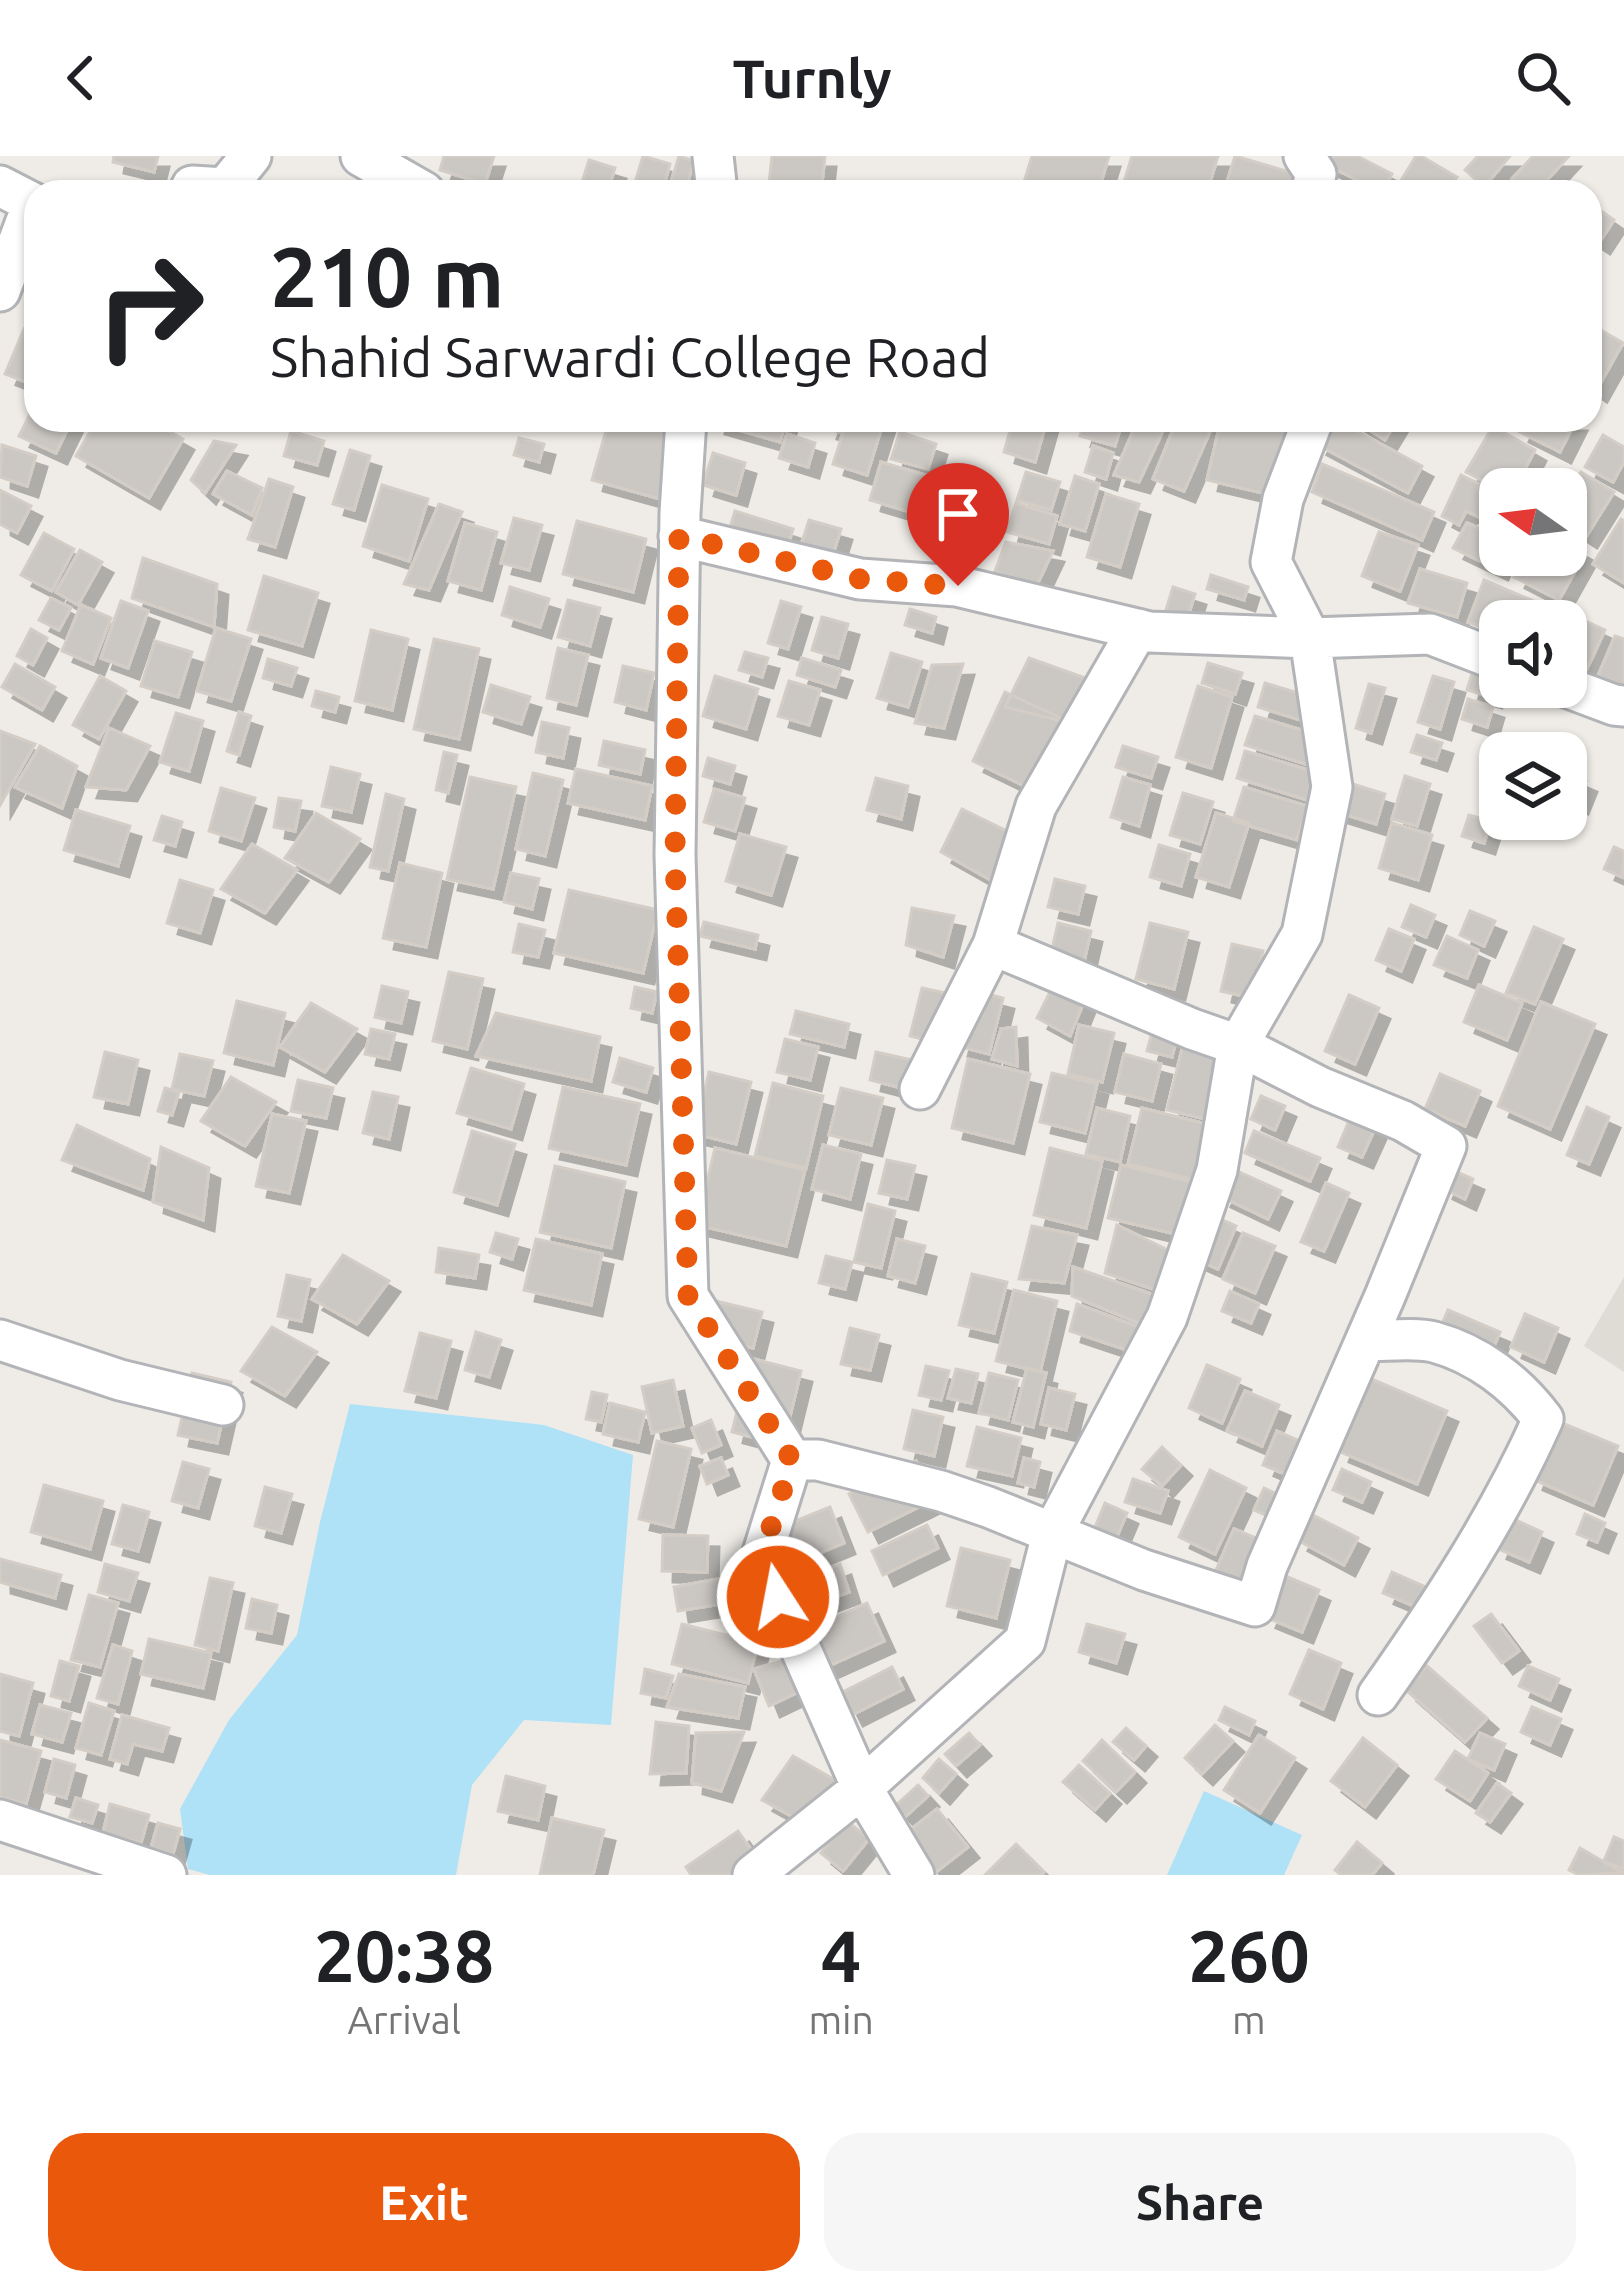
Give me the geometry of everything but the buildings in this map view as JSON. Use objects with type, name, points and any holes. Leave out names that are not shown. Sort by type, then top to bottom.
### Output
[{"type":"street","points":[[232,180],[251,156]]},
{"type":"street","points":[[361,156],[408,180]]},
{"type":"street","points":[[0,291],[23,198]]},
{"type":"street","points":[[685,432],[679,536],[675,855],[688,1296],[792,1460],[761,1559],[862,1788],[914,1875]]},
{"type":"street","points":[[753,1875],[862,1788],[1025,1641],[1052,1534],[1167,1317],[1216,1170],[1238,1045],[1302,934],[1332,787],[1310,638],[1271,562],[1282,499],[1308,432]]},
{"type":"street","points":[[679,536],[860,579],[958,586],[1138,629],[1310,638],[1430,634],[1479,653]]},
{"type":"street","points":[[920,1089],[993,945],[1036,806],[1138,629]]},
{"type":"street","points":[[1587,695],[1624,706]]},
{"type":"street","points":[[792,1460],[818,1460],[879,1473],[988,1507],[1144,1570],[1255,1606],[1267,1566],[1446,1146],[1403,1121],[1320,1087],[1238,1045],[993,945]]},
{"type":"street","points":[[0,1340],[120,1380],[223,1405]]},
{"type":"street","points":[[1366,1341],[1431,1341],[1490,1366],[1543,1419],[1479,1544],[1378,1695]]},
{"type":"street","points":[[0,1820],[166,1875]]},
{"type":"shaded area","points":[[1624,1277],[1624,1372],[1584,1346]]},
{"type":"water","points":[[350,1404],[544,1425],[633,1455],[611,1725],[524,1720],[472,1785],[456,1875],[210,1875],[188,1869],[180,1809],[229,1720],[297,1635]]},
{"type":"water","points":[[1204,1791],[1302,1835],[1284,1875],[1167,1875]]},
{"type":"route","points":[[778,1597],[761,1559],[792,1460],[688,1296],[675,855],[679,536],[860,579],[958,586]]}]
